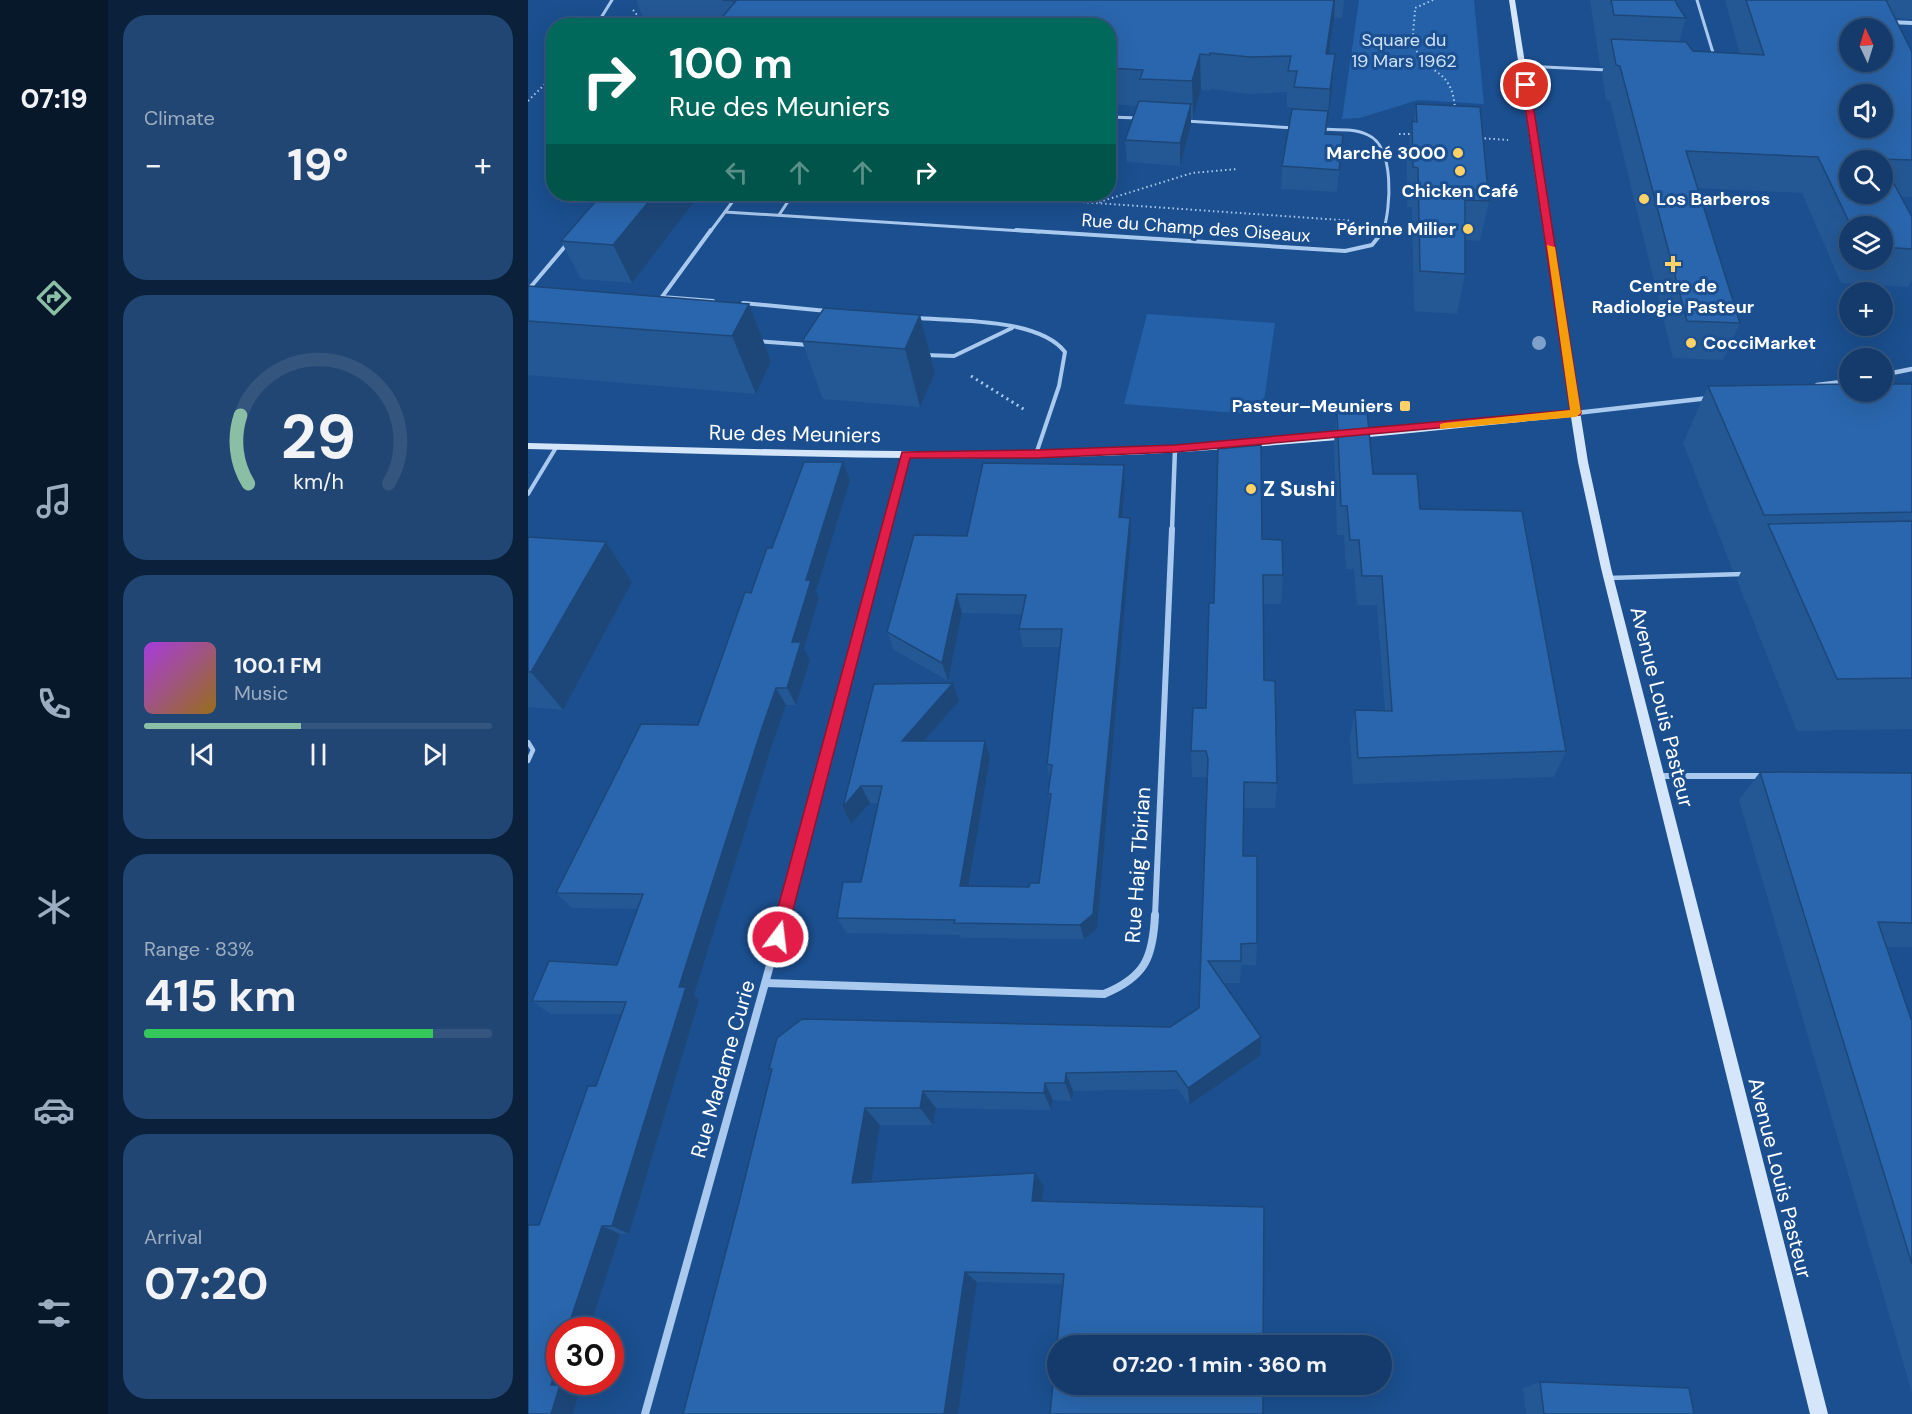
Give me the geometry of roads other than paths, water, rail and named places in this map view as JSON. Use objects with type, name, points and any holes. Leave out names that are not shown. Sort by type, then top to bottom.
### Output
[{"type":"street","name":"Avenue Louis Pasteur","points":[[1512,0],[1583,462],[1656,776],[1818,1414]]},
{"type":"street","points":[[1893,22],[1912,23]]},
{"type":"street","points":[[1893,373],[1912,369]]},
{"type":"street","points":[[1816,386],[1839,383]]},
{"type":"street","name":"Rue des Meuniers","points":[[528,446],[906,455],[1036,454],[1175,448],[1405,430],[1714,398]]},
{"type":"street","name":"Rue Haig Tbirian","points":[[766,983],[1104,994],[1130,983],[1146,964],[1154,938],[1175,448]]},
{"type":"street","name":"Rue Madame Curie","points":[[645,1414],[766,983],[906,455]]},
{"type":"street","points":[[1656,776],[1773,776]]},
{"type":"lane","points":[[601,18],[612,0]]},
{"type":"lane","points":[[1697,0],[1714,55],[1711,60]]},
{"type":"lane","points":[[1523,66],[1617,70]]},
{"type":"lane","points":[[1116,117],[1143,119]]},
{"type":"lane","points":[[1177,121],[1302,128]]},
{"type":"lane","name":"Rue du Champ des Oiseaux","points":[[725,212],[1345,251],[1364,249],[1377,242],[1386,228],[1388,168],[1385,155],[1380,144],[1372,136],[1358,131],[1314,129]]},
{"type":"lane","points":[[656,305],[733,201]]},
{"type":"lane","points":[[779,215],[788,201]]},
{"type":"lane","points":[[528,290],[573,237]]},
{"type":"lane","points":[[662,297],[722,302]]},
{"type":"lane","points":[[734,303],[829,311]]},
{"type":"lane","points":[[912,318],[1011,328],[1041,333],[1059,341],[1065,352],[1063,368],[1036,454]]},
{"type":"lane","points":[[919,355],[954,356],[1011,328]]},
{"type":"lane","points":[[755,341],[814,346]]},
{"type":"lane","points":[[528,494],[557,446]]},
{"type":"lane","points":[[1609,578],[1745,574]]},
{"type":"lane","points":[[528,742],[534,750],[528,761]]},
{"type":"place","name":"Marché 3000","points":[[1458,153]]},
{"type":"place","name":"Chicken Café","points":[[1460,171]]},
{"type":"place","name":"Los Barberos","points":[[1644,199]]},
{"type":"place","name":"Périnne Milier","points":[[1468,229]]},
{"type":"place","name":"Centre de Radiologie Pasteur","points":[[1673,264]]},
{"type":"place","name":"CocciMarket","points":[[1691,343]]},
{"type":"place","name":"Pasteur–Meuniers","points":[[1405,406]]},
{"type":"place","name":"Z Sushi","points":[[1251,489]]},
{"type":"park label","name":"Square du 19 Mars 1962","points":[[1404,50]]}]
